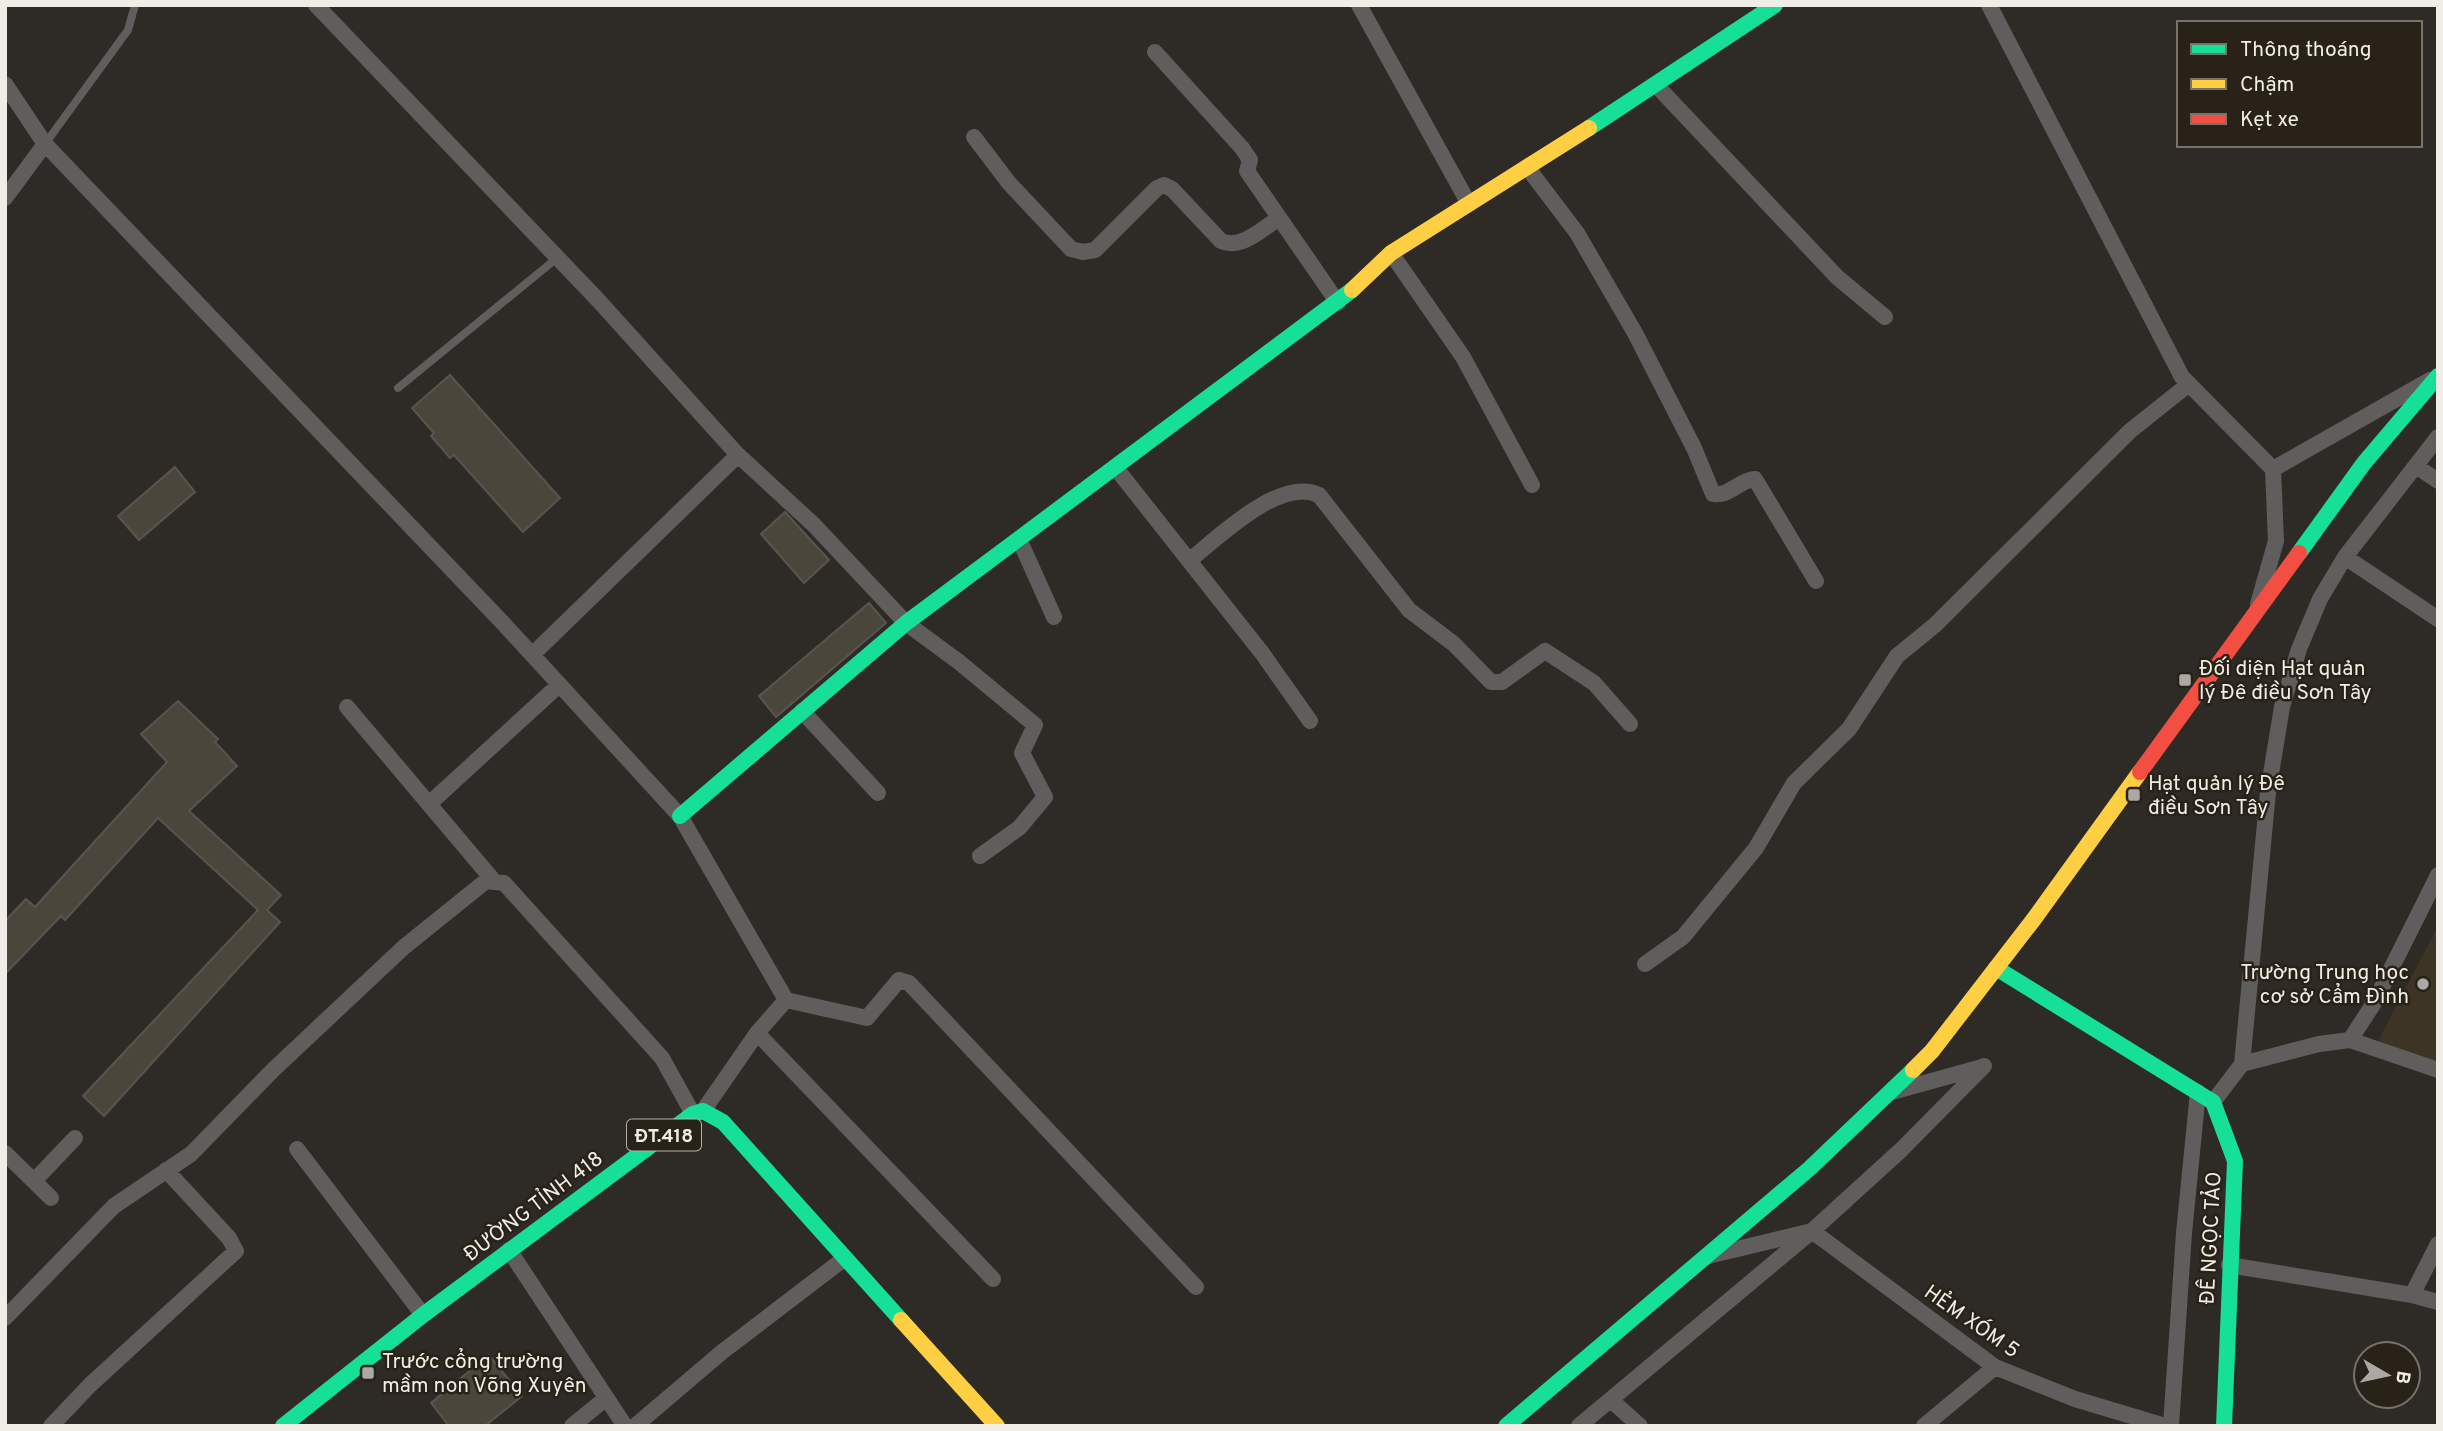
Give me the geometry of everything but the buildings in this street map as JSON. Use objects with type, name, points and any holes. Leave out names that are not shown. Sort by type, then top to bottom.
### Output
[{"type":"main road","points":[[680,816],[906,623],[1338,303],[1391,253],[1656,85],[1775,5]]},
{"type":"main road","points":[[1506,1426],[1810,1169],[1932,1051],[1996,968],[2364,463],[2438,376]]},
{"type":"main road","points":[[1996,968],[2213,1102]]},
{"type":"main road","name":"ĐÊ NGỌC TẢO","points":[[2213,1102],[2235,1161],[2224,1426]]},
{"type":"main road","name":"ĐƯỜNG TỈNH 418","points":[[283,1426],[509,1250],[698,1113]]},
{"type":"main road","name":"ĐT.418","points":[[698,1113],[723,1122],[997,1426]]},
{"type":"street","points":[[316,5],[557,258],[738,455],[814,525],[906,623],[959,662],[1035,725],[1022,753],[1045,797],[1026,822],[980,856]]},
{"type":"street","points":[[1359,5],[1469,204]]},
{"type":"street","points":[[1989,5],[2175,365],[2189,384],[2273,469],[2276,541],[2256,612]]},
{"type":"street","points":[[1155,52],[1242,148],[1250,160],[1247,171],[1338,303]]},
{"type":"street","points":[[5,85],[45,144],[532,655],[680,816],[786,1000],[867,1018],[899,980],[909,983],[1196,1287]]},
{"type":"street","points":[[1656,85],[1837,277],[1885,317]]},
{"type":"street","points":[[974,137],[1009,183],[1071,249],[1083,252],[1095,250],[1157,188],[1164,185],[1172,188],[1221,241],[1230,245],[1240,243],[1279,218]]},
{"type":"street","points":[[5,198],[45,144]]},
{"type":"street","points":[[1527,167],[1577,233],[1635,333],[1694,448],[1713,494],[1723,495],[1749,479],[1755,479],[1816,581]]},
{"type":"street","points":[[1391,253],[1463,357],[1532,485]]},
{"type":"street","points":[[2273,469],[2438,376]]},
{"type":"street","points":[[1645,964],[1683,937],[1756,849],[1794,783],[1849,729],[1897,656],[1935,625],[2130,431],[2189,384]]},
{"type":"street","points":[[2213,1102],[2242,1064],[2268,792],[2282,706],[2299,649],[2315,611],[2345,557],[2438,436]]},
{"type":"street","points":[[532,655],[738,455]]},
{"type":"street","points":[[2416,466],[2438,481]]},
{"type":"street","points":[[1115,467],[1262,653],[1310,721]]},
{"type":"street","points":[[1189,561],[1249,513],[1293,490],[1307,489],[1319,495],[1409,610],[1454,643],[1491,682],[1502,682],[1545,651],[1594,683],[1630,724]]},
{"type":"street","points":[[1018,539],[1054,617]]},
{"type":"street","points":[[2345,557],[2438,619]]},
{"type":"street","points":[[429,804],[559,685]]},
{"type":"street","points":[[347,708],[493,880]]},
{"type":"street","points":[[802,711],[878,793]]},
{"type":"street","points":[[2350,1040],[2374,1003],[2438,876]]},
{"type":"street","points":[[5,1318],[114,1206],[191,1154],[273,1070],[404,947],[481,883],[493,880],[504,883],[662,1058],[698,1113],[757,1032],[786,1000]]},
{"type":"street","points":[[757,1032],[993,1279]]},
{"type":"street","points":[[2242,1064],[2319,1044],[2350,1040],[2438,1070]]},
{"type":"street","points":[[1579,1426],[1812,1231],[1901,1150],[1984,1066],[1889,1092]]},
{"type":"street","points":[[2171,1426],[2184,1233],[2198,1092]]},
{"type":"street","points":[[34,1181],[75,1138]]},
{"type":"street","points":[[297,1149],[423,1315]]},
{"type":"street","points":[[5,1153],[51,1198]]},
{"type":"street","points":[[51,1426],[90,1385],[236,1251],[229,1238],[166,1170]]},
{"type":"street","points":[[1706,1256],[1812,1231]]},
{"type":"street","name":"HẺM XÓM 5","points":[[1812,1231],[1995,1367],[2075,1399],[2165,1426]]},
{"type":"street","points":[[2412,1295],[2438,1244]]},
{"type":"street","points":[[509,1250],[557,1319],[605,1399],[625,1426]]},
{"type":"street","points":[[635,1426],[722,1352],[845,1258]]},
{"type":"street","points":[[2229,1265],[2412,1295],[2438,1302]]},
{"type":"street","points":[[1924,1426],[1995,1367]]},
{"type":"street","points":[[572,1426],[605,1399]]},
{"type":"street","points":[[1612,1401],[1640,1426]]},
{"type":"lane","points":[[45,144],[128,30],[135,5]]},
{"type":"lane","points":[[398,388],[557,258]]},
{"type":"shaded area","name":"Trường Trung học cơ sở Cẩm Đình","points":[[2438,926],[2438,1075],[2377,1043]]},
{"type":"traffic: fast","points":[[1589,128],[1775,5]]},
{"type":"traffic: fast","points":[[680,816],[906,623],[1352,290]]},
{"type":"traffic: fast","points":[[2299,553],[2364,463],[2438,376]]},
{"type":"traffic: fast","points":[[1996,968],[2213,1102],[2235,1161],[2224,1426]]},
{"type":"traffic: fast","points":[[1506,1426],[1809,1169],[1913,1070]]},
{"type":"traffic: fast","points":[[283,1426],[423,1315],[693,1114],[703,1111],[723,1122],[901,1320]]},
{"type":"traffic: slow","points":[[1352,290],[1391,253],[1589,128]]},
{"type":"traffic: slow","points":[[1913,1070],[1932,1051],[2034,919],[2140,772]]},
{"type":"traffic: slow","points":[[901,1320],[997,1426]]},
{"type":"traffic: jam","points":[[2140,772],[2299,553]]},
{"type":"place","name":"Đối diện Hạt quản lý Đê điều Sơn Tây","points":[[2185,680]]},
{"type":"place","name":"Hạt quản lý Đê điều Sơn Tây","points":[[2134,795]]},
{"type":"place","name":"Trường Trung học cơ sở Cẩm Đình","points":[[2423,984]]},
{"type":"place","name":"Trước cổng trường mầm non Võng Xuyên","points":[[368,1373]]}]
